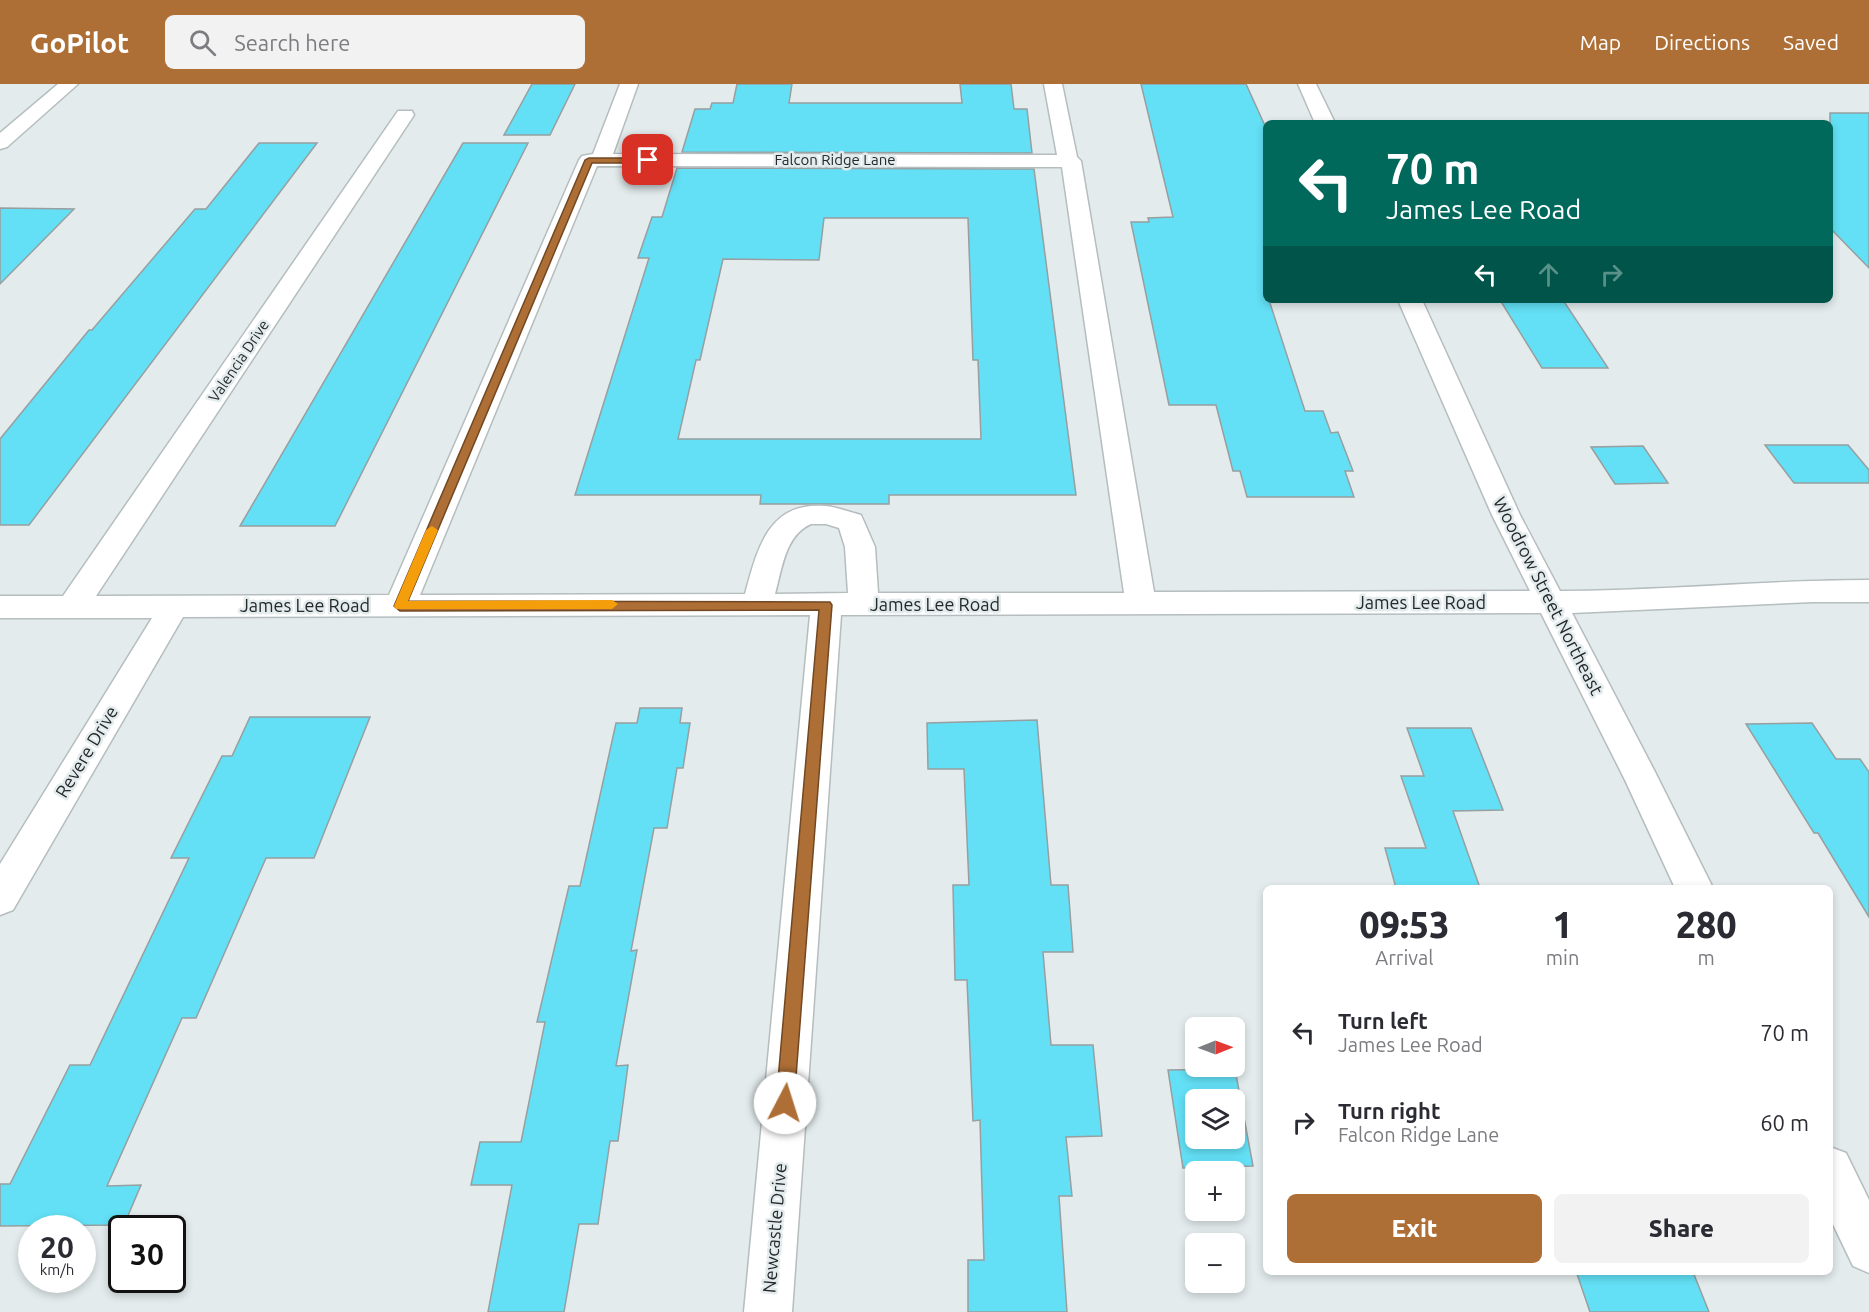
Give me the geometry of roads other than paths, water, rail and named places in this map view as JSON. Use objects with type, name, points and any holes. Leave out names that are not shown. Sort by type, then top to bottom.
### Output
[{"type":"street","points":[[0,143],[69,84]]},
{"type":"street","points":[[400,606],[589,160],[602,160],[629,84]]},
{"type":"street","points":[[1053,84],[1068,161],[1071,160],[1141,605]]},
{"type":"street","points":[[1307,84],[1324,120]]},
{"type":"street","name":"Valencia Drive","points":[[72,607],[405,115]]},
{"type":"street","name":"Falcon Ridge Lane","points":[[602,160],[1068,161]]},
{"type":"street","name":"Woodrow Street Northeast","points":[[1411,303],[1506,515],[1642,780],[1693,885]]},
{"type":"street","points":[[757,605],[773,547],[785,526],[804,514],[833,515],[851,522],[860,547],[864,605]]},
{"type":"street","name":"James Lee Road","points":[[0,607],[1644,602],[1813,591],[1869,591]]},
{"type":"street","name":"Newcastle Drive","points":[[768,1312],[826,605]]},
{"type":"street","name":"Revere Drive","points":[[0,898],[174,607]]},
{"type":"street","points":[[1833,1175],[1869,1250]]}]
